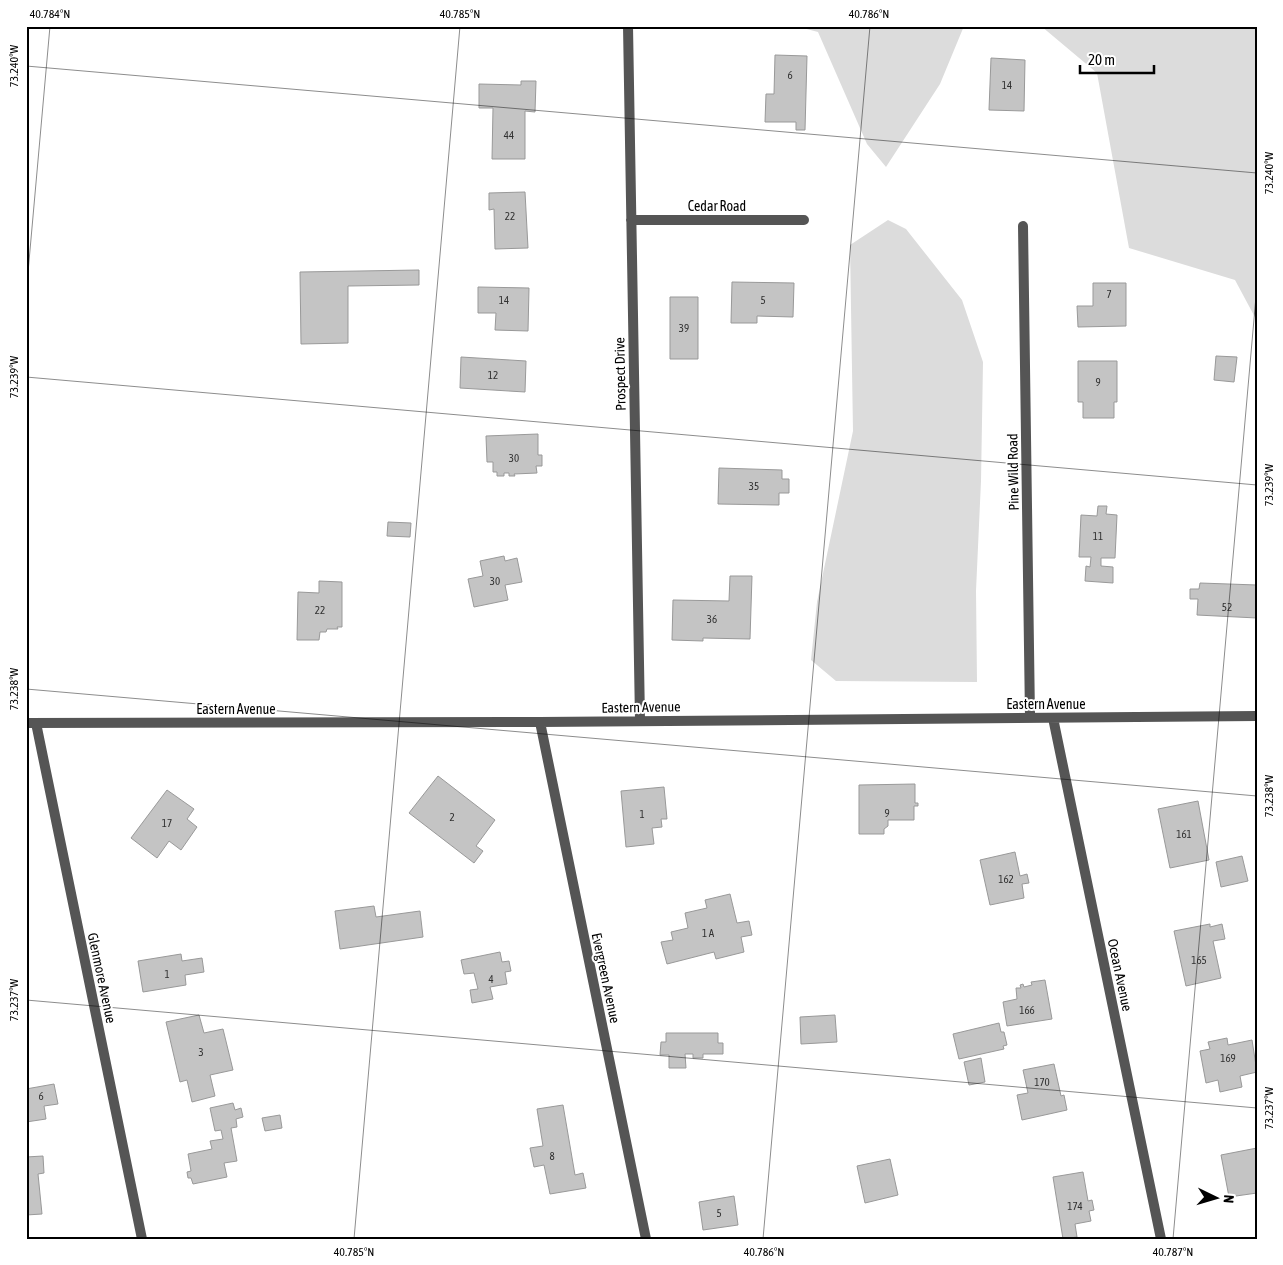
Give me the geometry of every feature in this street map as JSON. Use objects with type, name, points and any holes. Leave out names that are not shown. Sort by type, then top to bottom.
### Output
[{"type":"street","name":"Prospect Drive","points":[[628,26],[640,720]]},
{"type":"street","name":"Cedar Road","points":[[631,220],[804,220]]},
{"type":"street","name":"Pine Wild Road","points":[[1022,226],[1030,717]]},
{"type":"street","name":"Eastern Avenue","points":[[31,723],[540,722],[1257,716]]},
{"type":"street","name":"Ocean Avenue","points":[[1053,718],[1160,1239]]},
{"type":"street","name":"Evergreen Avenue","points":[[540,722],[646,1239]]},
{"type":"street","name":"Glenmore Avenue","points":[[31,723],[142,1239]]},
{"type":"shaded area","points":[[795,26],[964,26],[940,84],[886,167],[867,144],[818,32]]},
{"type":"shaded area","points":[[1041,26],[1257,26],[1257,321],[1235,280],[1129,248],[1097,73]]},
{"type":"shaded area","points":[[888,220],[906,229],[962,300],[983,362],[981,481],[976,591],[977,682],[836,681],[811,660],[817,602],[853,431],[850,245]]},
{"type":"building","points":[[775,55],[807,56],[805,130],[796,130],[796,122],[765,122],[766,94],[774,94]]},
{"type":"building","points":[[991,58],[1025,60],[1024,111],[989,110]]},
{"type":"building","points":[[521,81],[536,81],[535,112],[525,111],[525,159],[492,159],[493,108],[479,108],[479,84],[521,85]]},
{"type":"building","points":[[525,192],[528,248],[495,249],[494,209],[489,210],[489,193]]},
{"type":"building","points":[[419,270],[419,285],[348,286],[348,343],[301,344],[300,272]]},
{"type":"building","points":[[732,282],[794,283],[793,317],[757,316],[757,323],[731,323]]},
{"type":"building","points":[[1093,283],[1126,283],[1126,326],[1078,327],[1077,306],[1093,306]]},
{"type":"building","points":[[478,287],[529,288],[528,331],[495,330],[496,313],[478,313]]},
{"type":"building","points":[[670,297],[698,297],[698,359],[670,359]]},
{"type":"building","points":[[1216,356],[1237,357],[1234,382],[1214,380]]},
{"type":"building","points":[[461,357],[526,361],[525,392],[460,388]]},
{"type":"building","points":[[1078,361],[1117,361],[1117,402],[1114,402],[1114,418],[1083,418],[1083,402],[1078,402]]},
{"type":"building","points":[[538,434],[538,455],[542,455],[542,466],[536,466],[537,473],[509,476],[509,473],[504,473],[504,476],[497,476],[497,472],[493,472],[493,462],[487,462],[486,436]]},
{"type":"building","points":[[719,468],[782,470],[782,479],[789,479],[789,493],[779,493],[779,505],[718,504]]},
{"type":"building","points":[[1098,506],[1107,506],[1106,514],[1117,515],[1115,558],[1101,558],[1101,566],[1113,567],[1113,583],[1085,581],[1086,566],[1090,567],[1091,557],[1079,557],[1081,515],[1097,516]]},
{"type":"building","points":[[388,522],[411,523],[410,537],[387,536]]},
{"type":"building","points":[[504,556],[505,561],[517,558],[522,582],[505,585],[508,600],[474,607],[468,579],[483,576],[480,561]]},
{"type":"building","points":[[730,576],[752,576],[750,639],[703,638],[703,641],[672,640],[673,600],[729,601]]},
{"type":"building","points":[[319,581],[342,582],[342,627],[320,632],[319,640],[297,640],[298,592],[319,593]]},
{"type":"building","points":[[1200,583],[1257,585],[1257,618],[1197,615],[1198,599],[1190,599],[1190,589],[1199,589]]},
{"type":"building","points":[[438,776],[495,820],[476,846],[483,851],[474,863],[409,813]]},
{"type":"building","points":[[915,784],[915,803],[918,803],[918,806],[914,806],[914,820],[888,820],[888,826],[884,829],[884,834],[859,834],[859,785]]},
{"type":"building","points":[[664,787],[667,819],[661,819],[662,827],[652,828],[654,844],[626,847],[621,791]]},
{"type":"building","points":[[167,790],[194,809],[187,819],[197,827],[181,850],[169,841],[157,858],[131,838]]},
{"type":"building","points":[[1198,801],[1209,860],[1170,868],[1158,809]]},
{"type":"building","points":[[1015,852],[1020,876],[1027,874],[1029,883],[1022,884],[1024,898],[990,905],[980,860]]},
{"type":"building","points":[[1242,856],[1248,881],[1221,887],[1216,862]]},
{"type":"building","points":[[730,894],[737,923],[749,921],[752,935],[741,937],[744,952],[716,959],[714,952],[667,964],[661,942],[673,940],[671,932],[688,928],[685,913],[707,908],[705,900]]},
{"type":"building","points":[[374,906],[376,917],[420,911],[423,937],[340,949],[335,911]]},
{"type":"building","points":[[1210,924],[1210,927],[1222,924],[1225,939],[1213,941],[1221,978],[1186,986],[1174,931]]},
{"type":"building","points":[[500,952],[502,962],[509,961],[511,971],[505,972],[507,984],[490,987],[493,999],[472,1003],[470,990],[478,989],[474,973],[464,974],[461,960]]},
{"type":"building","points":[[181,954],[182,961],[202,958],[204,972],[185,975],[186,985],[143,992],[138,961]]},
{"type":"building","points":[[1045,980],[1052,1019],[1007,1026],[1003,1002],[1017,999],[1016,988],[1021,988],[1020,985],[1023,984],[1024,987],[1032,985],[1031,982]]},
{"type":"building","points":[[199,1015],[204,1033],[223,1029],[233,1070],[210,1075],[215,1096],[192,1102],[187,1080],[180,1082],[166,1022]]},
{"type":"building","points":[[835,1015],[837,1042],[801,1044],[800,1017]]},
{"type":"building","points":[[999,1023],[1001,1032],[1004,1032],[1007,1045],[1003,1046],[1004,1049],[959,1059],[953,1034]]},
{"type":"building","points":[[666,1033],[718,1033],[718,1043],[723,1043],[723,1054],[703,1054],[703,1058],[693,1058],[693,1054],[685,1054],[686,1068],[669,1068],[669,1055],[660,1055],[661,1042],[666,1042]]},
{"type":"building","points":[[1227,1038],[1228,1045],[1252,1040],[1257,1072],[1240,1076],[1242,1087],[1220,1092],[1218,1080],[1206,1083],[1200,1051],[1210,1049],[1208,1042]]},
{"type":"building","points":[[981,1058],[985,1082],[969,1085],[964,1062]]},
{"type":"building","points":[[1054,1064],[1061,1096],[1064,1095],[1067,1110],[1022,1120],[1017,1095],[1028,1093],[1023,1070]]},
{"type":"building","points":[[54,1084],[58,1104],[44,1106],[46,1119],[26,1122],[26,1089]]},
{"type":"building","points":[[233,1103],[235,1110],[241,1108],[243,1117],[236,1119],[237,1127],[231,1128],[237,1161],[224,1163],[227,1177],[193,1184],[191,1178],[188,1178],[187,1172],[191,1171],[188,1154],[212,1149],[210,1141],[223,1139],[221,1130],[215,1131],[210,1108]]},
{"type":"building","points":[[563,1105],[575,1175],[583,1173],[586,1188],[550,1194],[544,1165],[534,1167],[530,1148],[543,1146],[537,1109]]},
{"type":"building","points":[[280,1115],[282,1128],[265,1131],[262,1118]]},
{"type":"building","points":[[1257,1148],[1257,1193],[1229,1197],[1221,1155]]},
{"type":"building","points":[[43,1156],[44,1173],[38,1174],[42,1214],[26,1215],[26,1157]]},
{"type":"building","points":[[890,1159],[898,1195],[865,1203],[857,1166]]},
{"type":"building","points":[[1083,1172],[1088,1201],[1092,1200],[1094,1210],[1089,1211],[1091,1221],[1075,1224],[1077,1237],[1063,1239],[1053,1177]]},
{"type":"building","points":[[734,1196],[738,1225],[703,1230],[699,1202]]}]
